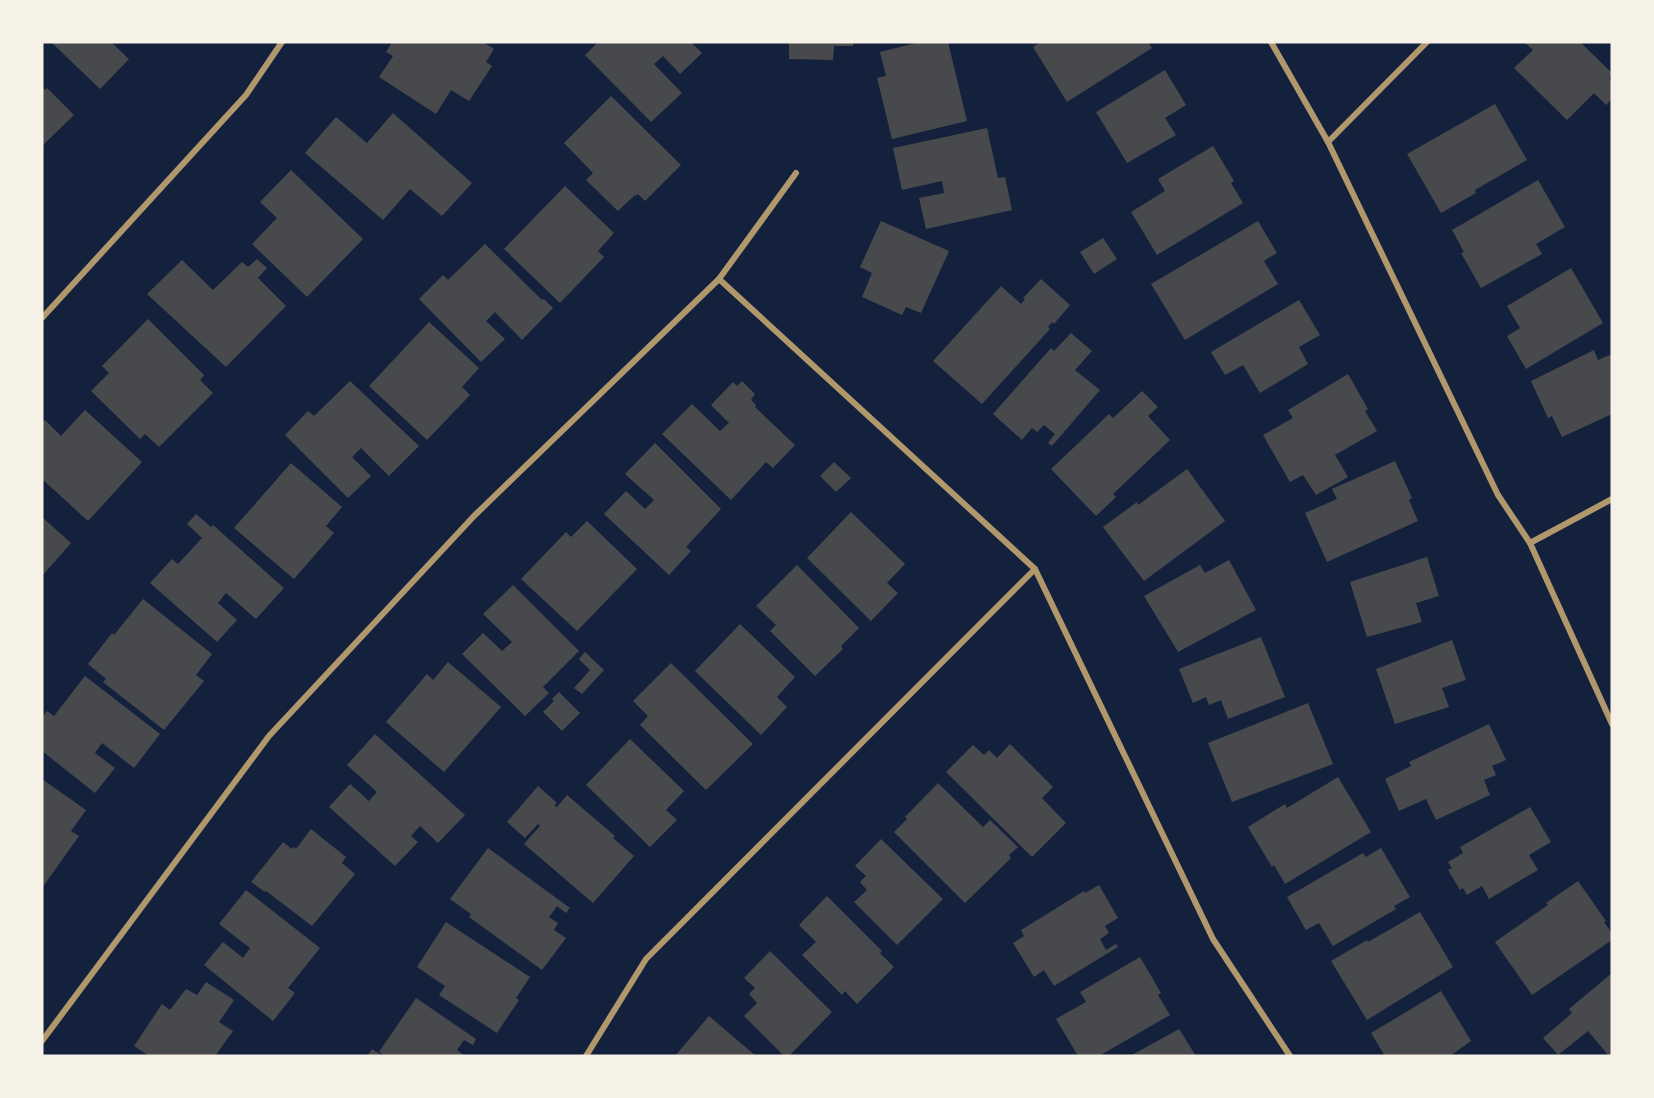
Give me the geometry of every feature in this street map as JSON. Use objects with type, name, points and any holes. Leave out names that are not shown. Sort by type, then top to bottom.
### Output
[{"type":"street","points":[[42,318],[246,95],[282,42]]},
{"type":"street","points":[[1271,42],[1328,142],[1498,495],[1530,543],[1612,724]]},
{"type":"street","points":[[1328,142],[1427,42]]},
{"type":"street","points":[[42,1041],[269,736],[474,516],[719,279],[796,173]]},
{"type":"street","points":[[719,279],[1035,569],[1213,939],[1290,1056]]},
{"type":"street","points":[[1530,543],[1612,499]]},
{"type":"street","points":[[586,1056],[646,959],[1035,569]]},
{"type":"building","points":[[51,42],[111,42],[129,59],[100,89]]},
{"type":"building","points":[[392,42],[483,42],[494,49],[486,62],[492,66],[469,101],[451,90],[436,114],[379,77],[393,56],[386,52]]},
{"type":"building","points":[[598,42],[691,42],[702,53],[680,74],[663,56],[654,64],[682,93],[651,122],[585,55]]},
{"type":"building","points":[[789,42],[853,42],[853,46],[834,46],[833,60],[789,59]]},
{"type":"building","points":[[920,42],[948,42],[967,121],[892,139],[877,78],[886,76],[880,52]]},
{"type":"building","points":[[1041,42],[1148,42],[1152,48],[1067,102],[1033,47]]},
{"type":"building","points":[[1524,42],[1580,42],[1612,73],[1609,79],[1612,81],[1612,99],[1606,105],[1594,93],[1567,120],[1514,68],[1533,50]]},
{"type":"building","points":[[1165,70],[1186,105],[1165,118],[1176,135],[1127,163],[1096,112]]},
{"type":"building","points":[[42,87],[45,90],[47,88],[74,115],[42,146]]},
{"type":"building","points":[[611,96],[681,165],[645,201],[638,194],[635,195],[618,211],[586,180],[593,173],[564,143]]},
{"type":"building","points":[[1495,104],[1527,160],[1441,213],[1407,154]]},
{"type":"building","points":[[393,113],[472,183],[442,216],[410,189],[383,220],[305,153],[336,117],[367,143]]},
{"type":"building","points":[[987,128],[998,178],[1005,177],[1012,210],[926,229],[919,198],[944,193],[942,181],[902,190],[893,148]]},
{"type":"building","points":[[1213,146],[1234,181],[1231,183],[1243,203],[1157,255],[1131,212],[1165,191],[1158,179]]},
{"type":"building","points":[[291,170],[363,239],[307,297],[252,244],[277,218],[260,202]]},
{"type":"building","points":[[1538,180],[1565,227],[1536,244],[1542,254],[1481,288],[1461,253],[1464,252],[1452,230]]},
{"type":"building","points":[[565,186],[614,233],[598,251],[604,257],[560,303],[504,249]]},
{"type":"building","points":[[881,221],[949,251],[921,313],[906,307],[902,315],[862,297],[872,273],[860,267]]},
{"type":"building","points":[[1258,221],[1277,253],[1264,261],[1278,284],[1185,340],[1151,284]]},
{"type":"building","points":[[1103,238],[1117,259],[1094,274],[1080,252]]},
{"type":"building","points":[[485,244],[553,308],[522,340],[495,312],[486,321],[505,339],[481,362],[419,299],[443,275],[448,280]]},
{"type":"building","points":[[257,259],[267,268],[258,278],[286,306],[226,367],[147,294],[182,260],[213,290],[242,262],[248,267]]},
{"type":"building","points":[[1571,268],[1603,323],[1526,369],[1507,336],[1520,328],[1507,306]]},
{"type":"building","points":[[1041,279],[1070,305],[1054,324],[1052,322],[1048,327],[1050,329],[982,404],[933,361],[1001,286],[1021,304],[1025,299],[1023,298]]},
{"type":"building","points":[[1299,300],[1320,335],[1299,347],[1308,364],[1260,393],[1243,365],[1225,375],[1211,352]]},
{"type":"building","points":[[148,319],[204,375],[200,380],[213,393],[159,447],[145,434],[140,439],[91,391],[109,373],[102,366]]},
{"type":"building","points":[[429,322],[479,368],[462,387],[470,395],[427,440],[369,386]]},
{"type":"building","points":[[1071,333],[1092,351],[1075,370],[1100,390],[1052,446],[1048,443],[1055,434],[1044,425],[1037,432],[1032,428],[1022,440],[993,414],[1051,348],[1054,351]]},
{"type":"building","points":[[1594,350],[1598,360],[1612,354],[1612,414],[1562,437],[1552,416],[1548,418],[1531,381]]},
{"type":"building","points":[[1348,374],[1368,409],[1365,411],[1377,431],[1335,455],[1348,477],[1316,495],[1303,475],[1290,482],[1263,435],[1293,418],[1288,410]]},
{"type":"building","points":[[350,381],[419,446],[389,476],[361,448],[352,457],[371,476],[348,498],[285,435],[308,411],[314,416]]},
{"type":"building","points":[[742,381],[755,394],[751,400],[756,405],[755,407],[795,445],[773,468],[766,462],[731,500],[662,434],[692,404],[720,431],[729,423],[711,405],[733,382],[737,386]]},
{"type":"building","points":[[1142,391],[1158,407],[1148,416],[1170,440],[1113,494],[1116,497],[1096,516],[1051,469],[1109,414],[1113,418]]},
{"type":"building","points":[[85,410],[142,462],[88,521],[42,479],[42,423],[45,420],[61,436]]},
{"type":"building","points":[[655,443],[721,509],[686,547],[691,551],[669,575],[604,514],[626,491],[645,509],[654,500],[625,474]]},
{"type":"building","points":[[1395,461],[1412,498],[1409,500],[1418,521],[1327,562],[1305,513],[1337,499],[1332,489]]},
{"type":"building","points":[[834,462],[851,478],[836,492],[820,476]]},
{"type":"building","points":[[291,463],[342,507],[326,526],[334,533],[294,579],[234,528]]},
{"type":"building","points":[[1187,469],[1225,521],[1144,581],[1103,527]]},
{"type":"building","points":[[851,512],[905,564],[887,583],[898,593],[871,621],[807,558]]},
{"type":"building","points":[[196,514],[211,527],[213,525],[284,588],[256,619],[226,593],[218,603],[237,620],[217,642],[150,583],[172,559],[178,564],[202,538],[187,524]]},
{"type":"building","points":[[42,517],[71,543],[42,576]]},
{"type":"building","points":[[587,521],[637,569],[577,631],[521,579],[566,532],[571,537]]},
{"type":"building","points":[[1427,557],[1439,596],[1416,603],[1422,622],[1367,637],[1350,582]]},
{"type":"building","points":[[1229,560],[1256,610],[1178,652],[1144,596],[1200,565],[1205,573]]},
{"type":"building","points":[[797,565],[859,628],[841,646],[843,649],[815,676],[770,631],[776,625],[756,606]]},
{"type":"building","points":[[513,585],[579,651],[543,687],[549,693],[525,716],[462,654],[483,633],[502,651],[512,642],[483,614]]},
{"type":"building","points":[[143,599],[212,654],[196,675],[204,681],[164,730],[103,682],[106,679],[88,664]]},
{"type":"building","points":[[740,624],[795,677],[777,697],[787,707],[761,735],[695,671]]},
{"type":"building","points":[[1261,637],[1285,697],[1228,719],[1221,700],[1209,705],[1206,697],[1193,703],[1179,669]]},
{"type":"building","points":[[1452,640],[1466,680],[1442,688],[1449,707],[1395,724],[1376,669]]},
{"type":"building","points":[[585,652],[604,670],[582,694],[574,688],[590,670],[579,659]]},
{"type":"building","points":[[448,662],[501,707],[444,772],[386,722],[427,674],[433,680]]},
{"type":"building","points":[[671,663],[753,744],[706,790],[640,725],[648,716],[633,701]]},
{"type":"building","points":[[85,676],[160,734],[134,768],[102,743],[95,753],[115,768],[95,793],[42,751],[42,717],[47,711],[54,716]]},
{"type":"building","points":[[559,692],[580,713],[562,731],[543,712]]},
{"type":"building","points":[[1308,703],[1333,764],[1232,802],[1208,743]]},
{"type":"building","points":[[1489,724],[1506,760],[1492,766],[1496,775],[1484,780],[1490,795],[1436,820],[1426,799],[1399,811],[1385,779],[1411,766],[1409,762]]},
{"type":"building","points":[[375,734],[465,815],[438,843],[420,826],[411,836],[418,842],[395,866],[329,807],[350,784],[369,801],[377,792],[347,765]]},
{"type":"building","points":[[630,739],[684,791],[666,810],[677,820],[650,847],[586,785]]},
{"type":"building","points":[[1010,744],[1053,787],[1042,798],[1066,823],[1032,857],[946,772],[973,745],[984,755],[989,750],[997,758]]},
{"type":"building","points":[[1338,777],[1371,832],[1285,884],[1248,827],[1285,804],[1287,808]]},
{"type":"building","points":[[42,779],[86,810],[71,831],[79,836],[42,888]]},
{"type":"building","points":[[938,783],[983,827],[990,820],[1018,847],[1009,855],[1011,858],[965,903],[894,832],[907,819],[905,817]]},
{"type":"building","points":[[538,786],[557,803],[554,805],[557,807],[567,795],[615,836],[613,838],[634,856],[593,903],[524,844],[540,826],[538,824],[525,838],[507,822]]},
{"type":"building","points":[[1530,807],[1551,842],[1529,855],[1538,870],[1489,899],[1482,886],[1467,895],[1463,888],[1460,890],[1448,870],[1452,868],[1448,862],[1463,853],[1460,847]]},
{"type":"building","points":[[311,829],[346,857],[342,863],[355,874],[312,926],[251,882],[283,842],[292,849],[294,847],[296,849]]},
{"type":"building","points":[[881,839],[943,899],[897,945],[854,902],[867,890],[860,882],[866,876],[855,866]]},
{"type":"building","points":[[488,848],[570,908],[566,913],[557,906],[549,917],[558,923],[554,930],[566,938],[542,970],[469,917],[471,914],[450,899]]},
{"type":"building","points":[[1381,848],[1410,897],[1394,906],[1396,909],[1333,946],[1319,923],[1306,930],[1287,897],[1363,853],[1366,857]]},
{"type":"building","points":[[1578,881],[1606,921],[1604,922],[1612,933],[1612,940],[1532,995],[1495,942]]},
{"type":"building","points":[[1099,885],[1118,918],[1105,926],[1109,933],[1100,939],[1106,950],[1116,944],[1118,947],[1054,986],[1044,970],[1034,977],[1013,943],[1024,936],[1021,930],[1084,891],[1085,893]]},
{"type":"building","points":[[246,890],[320,948],[288,988],[295,993],[273,1021],[204,965],[223,942],[243,958],[250,948],[219,924]]},
{"type":"building","points":[[827,896],[882,951],[880,953],[894,967],[857,1004],[845,991],[842,995],[802,955],[816,942],[799,925]]},
{"type":"building","points":[[1420,912],[1453,967],[1367,1020],[1331,961]]},
{"type":"building","points":[[446,922],[530,977],[516,998],[519,1000],[497,1033],[439,995],[445,986],[417,967]]},
{"type":"building","points":[[770,951],[832,1012],[789,1056],[784,1056],[744,1016],[757,1003],[749,994],[755,988],[744,978]]},
{"type":"building","points":[[1140,957],[1161,993],[1158,995],[1170,1015],[1099,1056],[1078,1056],[1056,1019],[1086,1002],[1080,992]]},
{"type":"building","points":[[1612,973],[1612,1056],[1609,1056],[1588,1031],[1558,1055],[1543,1038],[1572,1013],[1569,1009]]},
{"type":"building","points":[[206,982],[234,1000],[219,1022],[233,1031],[215,1056],[149,1056],[134,1046],[162,1004],[170,1010],[186,989],[197,995]]},
{"type":"building","points":[[1441,991],[1471,1041],[1450,1056],[1385,1056],[1371,1033]]},
{"type":"building","points":[[416,998],[476,1039],[473,1045],[464,1040],[457,1050],[465,1056],[385,1056],[379,1052]]},
{"type":"building","points":[[709,1016],[756,1056],[675,1056]]},
{"type":"building","points":[[1179,1029],[1196,1056],[1130,1056]]},
{"type":"building","points":[[372,1049],[383,1056],[367,1056]]}]
